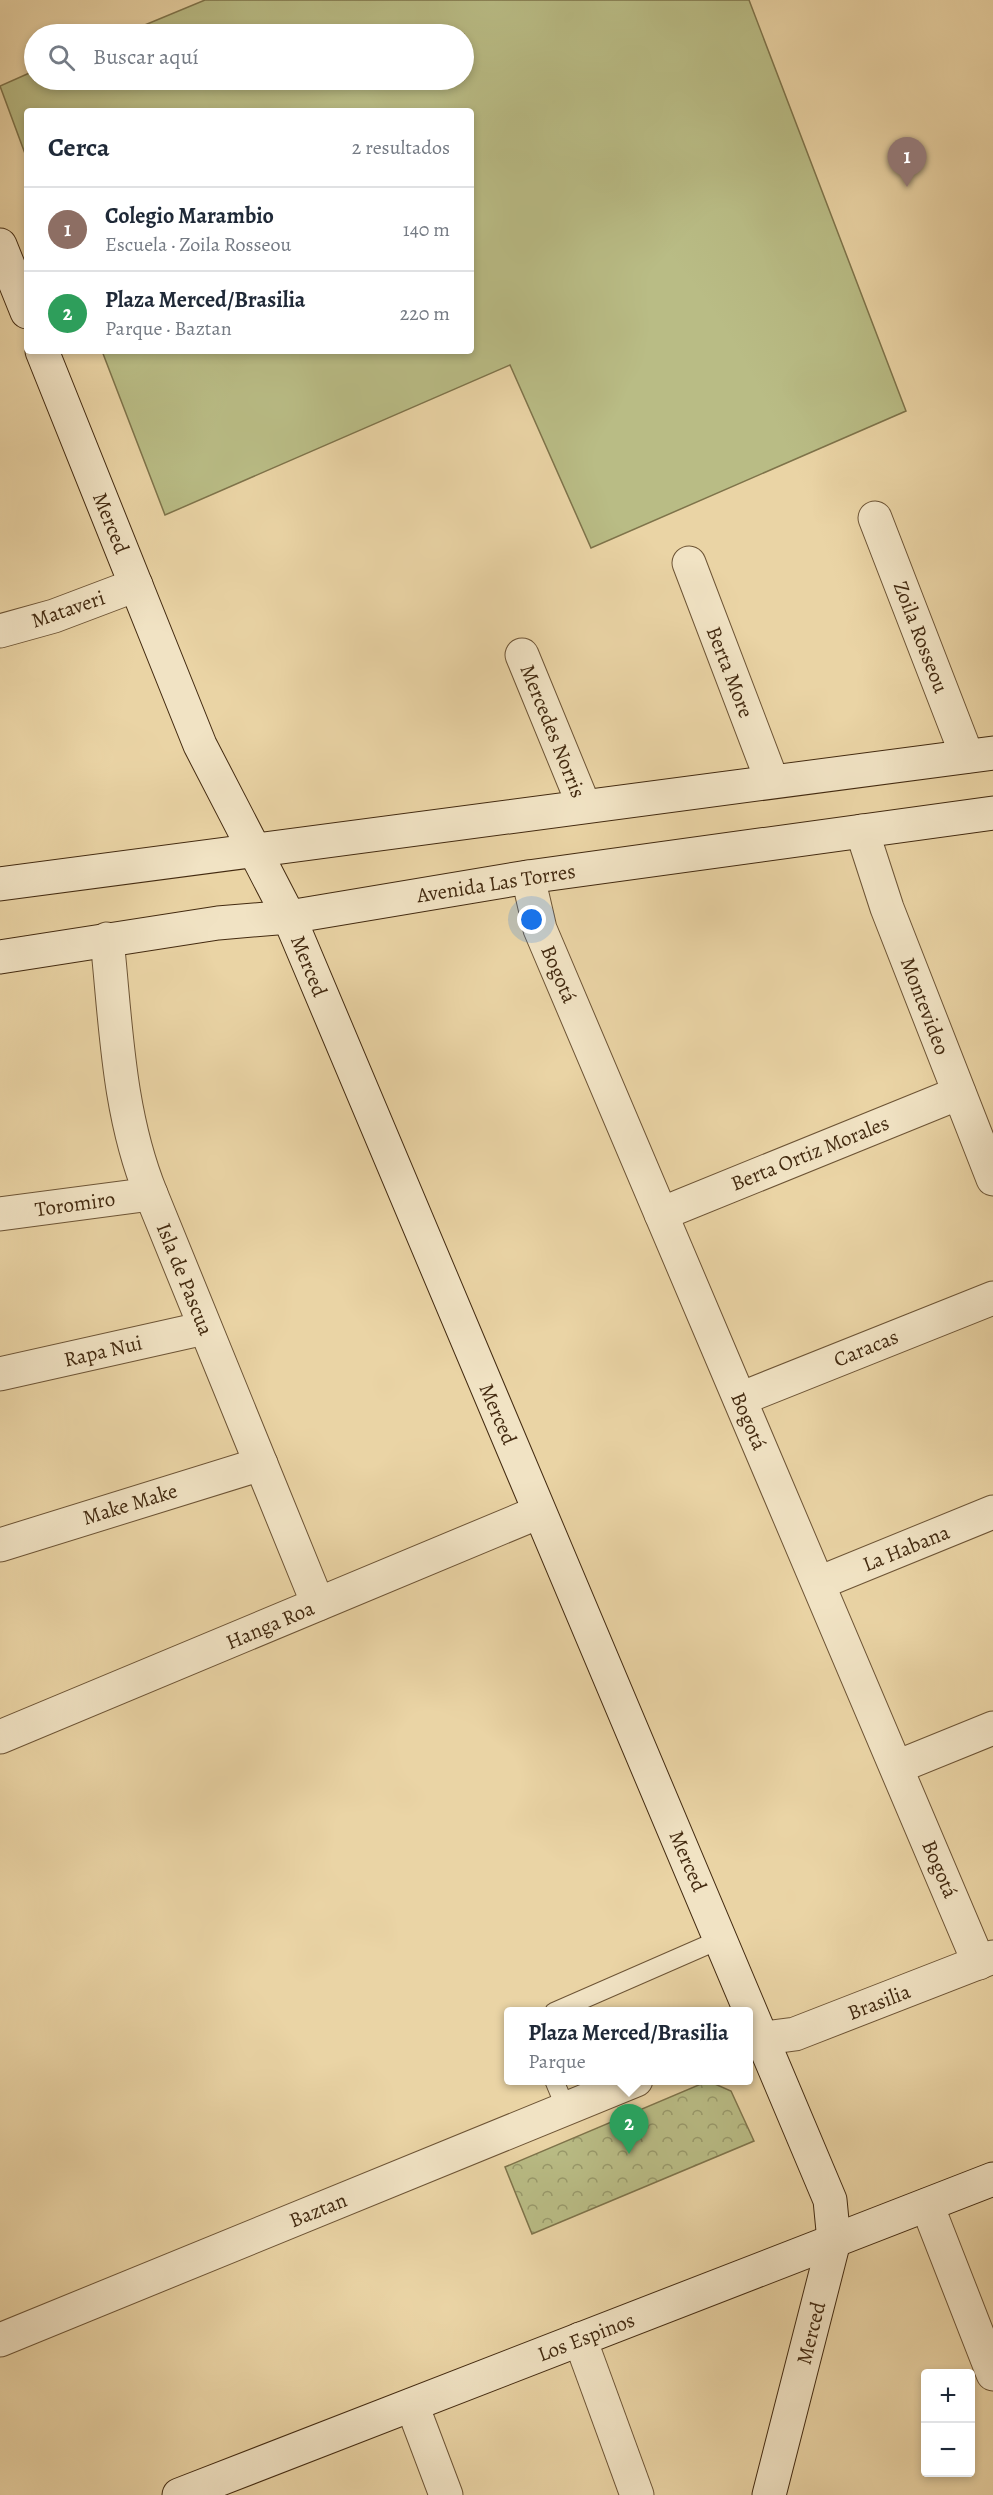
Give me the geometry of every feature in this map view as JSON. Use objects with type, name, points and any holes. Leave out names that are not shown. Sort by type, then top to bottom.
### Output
[{"type":"street","points":[[0,245],[24,305]]},
{"type":"street","name":"Merced","points":[[43,354],[200,745],[289,917],[721,1939],[745,2007]]},
{"type":"street","name":"Zoila Rosseou","points":[[874,518],[980,754]]},
{"type":"street","name":"Berta More","points":[[689,563],[772,781]]},
{"type":"street","name":"Mataveri","points":[[0,631],[54,616],[136,585]]},
{"type":"street","name":"Mercedes Norris","points":[[522,655],[584,806]]},
{"type":"street","points":[[0,884],[980,754]]},
{"type":"street","name":"Avenida Las Torres","points":[[0,957],[218,923],[289,917],[528,877],[993,813]]},
{"type":"street","name":"Montevideo","points":[[862,831],[881,892],[959,1093],[990,1165]]},
{"type":"street","name":"Bogotá","points":[[528,877],[540,929],[897,1767],[986,1960]]},
{"type":"street","name":"Isla de Pascua","points":[[107,939],[124,1103],[132,1141],[150,1194],[318,1604]]},
{"type":"street","name":"Berta Ortiz Morales","points":[[662,1214],[959,1093]]},
{"type":"street","name":"Toromiro","points":[[0,1214],[150,1194]]},
{"type":"street","name":"Caracas","points":[[740,1399],[993,1298]]},
{"type":"street","name":"Rapa Nui","points":[[0,1374],[205,1328]]},
{"type":"street","name":"Make Make","points":[[0,1545],[261,1464]]},
{"type":"street","name":"Hanga Roa","points":[[0,1737],[539,1512]]},
{"type":"street","name":"La Habana","points":[[819,1584],[993,1512]]},
{"type":"street","points":[[897,1767],[993,1728]]},
{"type":"street","name":"Brasilia","points":[[756,2040],[795,2034],[986,1960]]},
{"type":"street","name":"Merced","points":[[756,2040],[828,2192],[833,2215],[834,2241],[769,2495]]},
{"type":"street","name":"Baztan","points":[[0,2340],[560,2095],[611,2085]]},
{"type":"street","name":"Los Espinos","points":[[179,2495],[993,2179]]},
{"type":"street","points":[[927,2205],[993,2374]]},
{"type":"street","points":[[580,2339],[637,2495]]},
{"type":"street","points":[[412,2405],[446,2495]]},
{"type":"lane","points":[[565,2007],[721,1939]]},
{"type":"green space","points":[[205,0],[749,0],[906,411],[591,548],[510,365],[165,515],[103,354],[474,354],[474,108],[24,108],[24,151],[0,86],[24,75],[24,90],[474,90],[474,24],[147,24]]},
{"type":"green space","points":[[699,2085],[717,2085],[731,2091],[754,2141],[532,2234],[505,2167]]},
{"type":"place","name":"Colegio Marambio","points":[[907,187]]},
{"type":"place","name":"Plaza Merced/Brasilia","points":[[629,2154]]}]
